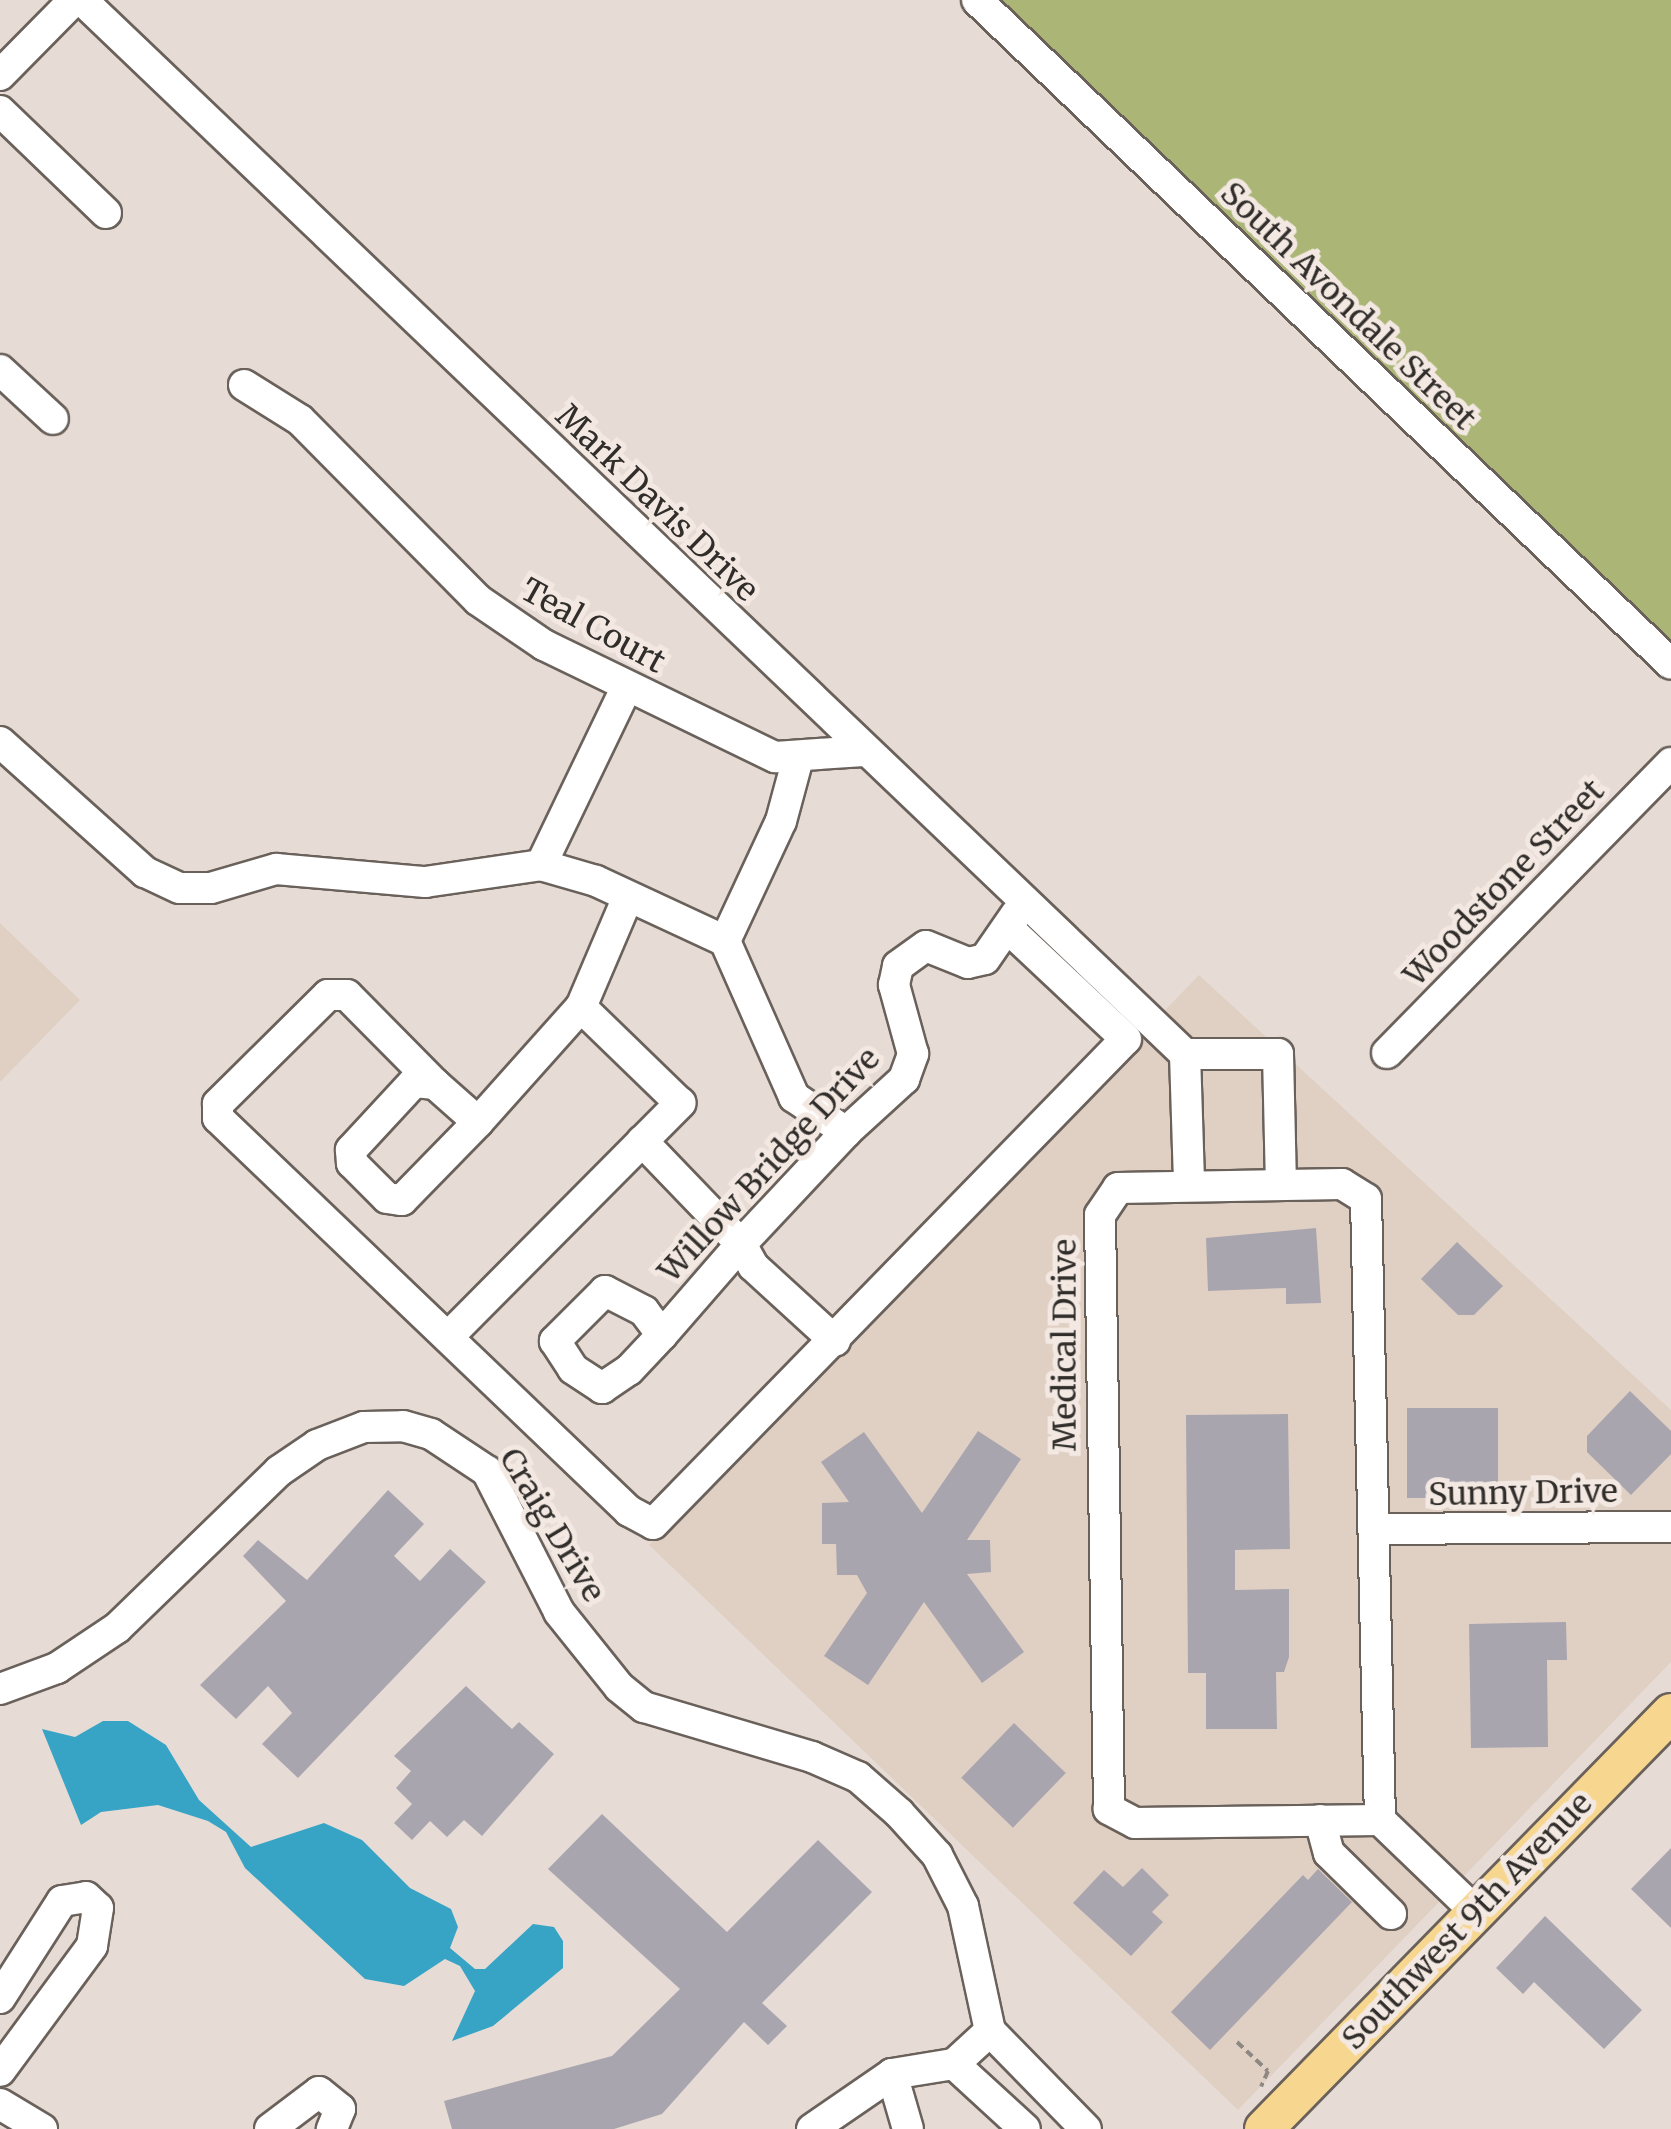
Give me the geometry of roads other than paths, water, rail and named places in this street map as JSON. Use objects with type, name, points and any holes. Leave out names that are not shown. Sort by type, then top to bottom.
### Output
[{"type":"main road","name":"Southwest 9th Avenue","points":[[1268,2128],[1671,1713]]},
{"type":"street","points":[[0,76],[74,0]]},
{"type":"street","name":"Mark Davis Drive","points":[[82,0],[864,750],[1015,916],[1185,1054]]},
{"type":"street","name":"South Avondale Street","points":[[977,0],[1671,664]]},
{"type":"street","points":[[0,112],[106,213]]},
{"type":"street","points":[[0,370],[53,419]]},
{"type":"street","name":"Teal Court","points":[[244,385],[300,420],[478,600],[544,646],[775,757],[864,750]]},
{"type":"street","points":[[541,865],[626,688]]},
{"type":"street","points":[[0,742],[145,872],[180,888],[212,888],[276,869],[424,882],[541,865],[596,881],[726,941],[794,1097],[846,1132]]},
{"type":"street","points":[[726,941],[781,821],[798,758]]},
{"type":"street","name":"Woodstone Street","points":[[1387,1053],[1671,763]]},
{"type":"street","points":[[435,1084],[414,1082],[351,1150],[352,1164],[386,1198],[402,1200],[581,1007],[627,898]]},
{"type":"street","points":[[478,1122],[347,996],[328,995],[218,1104],[218,1118],[629,1511],[653,1524],[1126,1039],[1015,916]]},
{"type":"street","name":"Willow Bridge Drive","points":[[662,1335],[846,1132],[904,1078],[913,1054],[894,985],[898,966],[926,946],[968,963],[985,959],[1015,916]]},
{"type":"street","points":[[448,1337],[680,1102],[581,1007]]},
{"type":"street","points":[[1189,1184],[1185,1054],[1278,1054],[1281,1184]]},
{"type":"street","points":[[642,1142],[741,1244],[753,1266],[835,1341]]},
{"type":"street","name":"Medical Drive","points":[[1189,1184],[1352,1186],[1370,1210],[1380,1820],[1135,1822],[1117,1816],[1105,1798],[1100,1215],[1118,1188],[1189,1184]]},
{"type":"street","name":"Craig Drive","points":[[0,1689],[57,1668],[117,1628],[279,1470],[317,1445],[364,1427],[403,1426],[432,1434],[486,1470],[559,1612],[619,1687],[644,1707],[812,1757],[858,1777],[899,1813],[936,1855],[963,1906],[990,2032]]},
{"type":"street","name":"Sunny Drive","points":[[1375,1529],[1671,1527]]},
{"type":"street","points":[[1320,1820],[1329,1853],[1391,1914]]},
{"type":"street","points":[[1380,1820],[1476,1912]]},
{"type":"street","points":[[0,1998],[62,1901],[86,1897],[98,1908],[92,1946],[0,2071]]},
{"type":"street","points":[[812,2129],[892,2074],[954,2064],[990,2032],[1084,2128]]},
{"type":"street","points":[[954,2064],[1025,2129]]},
{"type":"street","points":[[892,2074],[908,2129]]},
{"type":"street","points":[[270,2129],[320,2092],[340,2109],[332,2129]]},
{"type":"street","points":[[0,2104],[42,2129]]},
{"type":"water","points":[[103,1721],[128,1721],[166,1745],[199,1800],[251,1847],[324,1823],[362,1840],[410,1888],[451,1909],[458,1927],[450,1948],[475,1969],[485,1969],[533,1924],[554,1927],[563,1941],[563,1968],[493,2026],[452,2041],[475,1991],[460,1966],[445,1959],[404,1986],[365,1979],[245,1868],[226,1832],[208,1821],[158,1805],[101,1812],[81,1825],[42,1729],[75,1737]]}]
